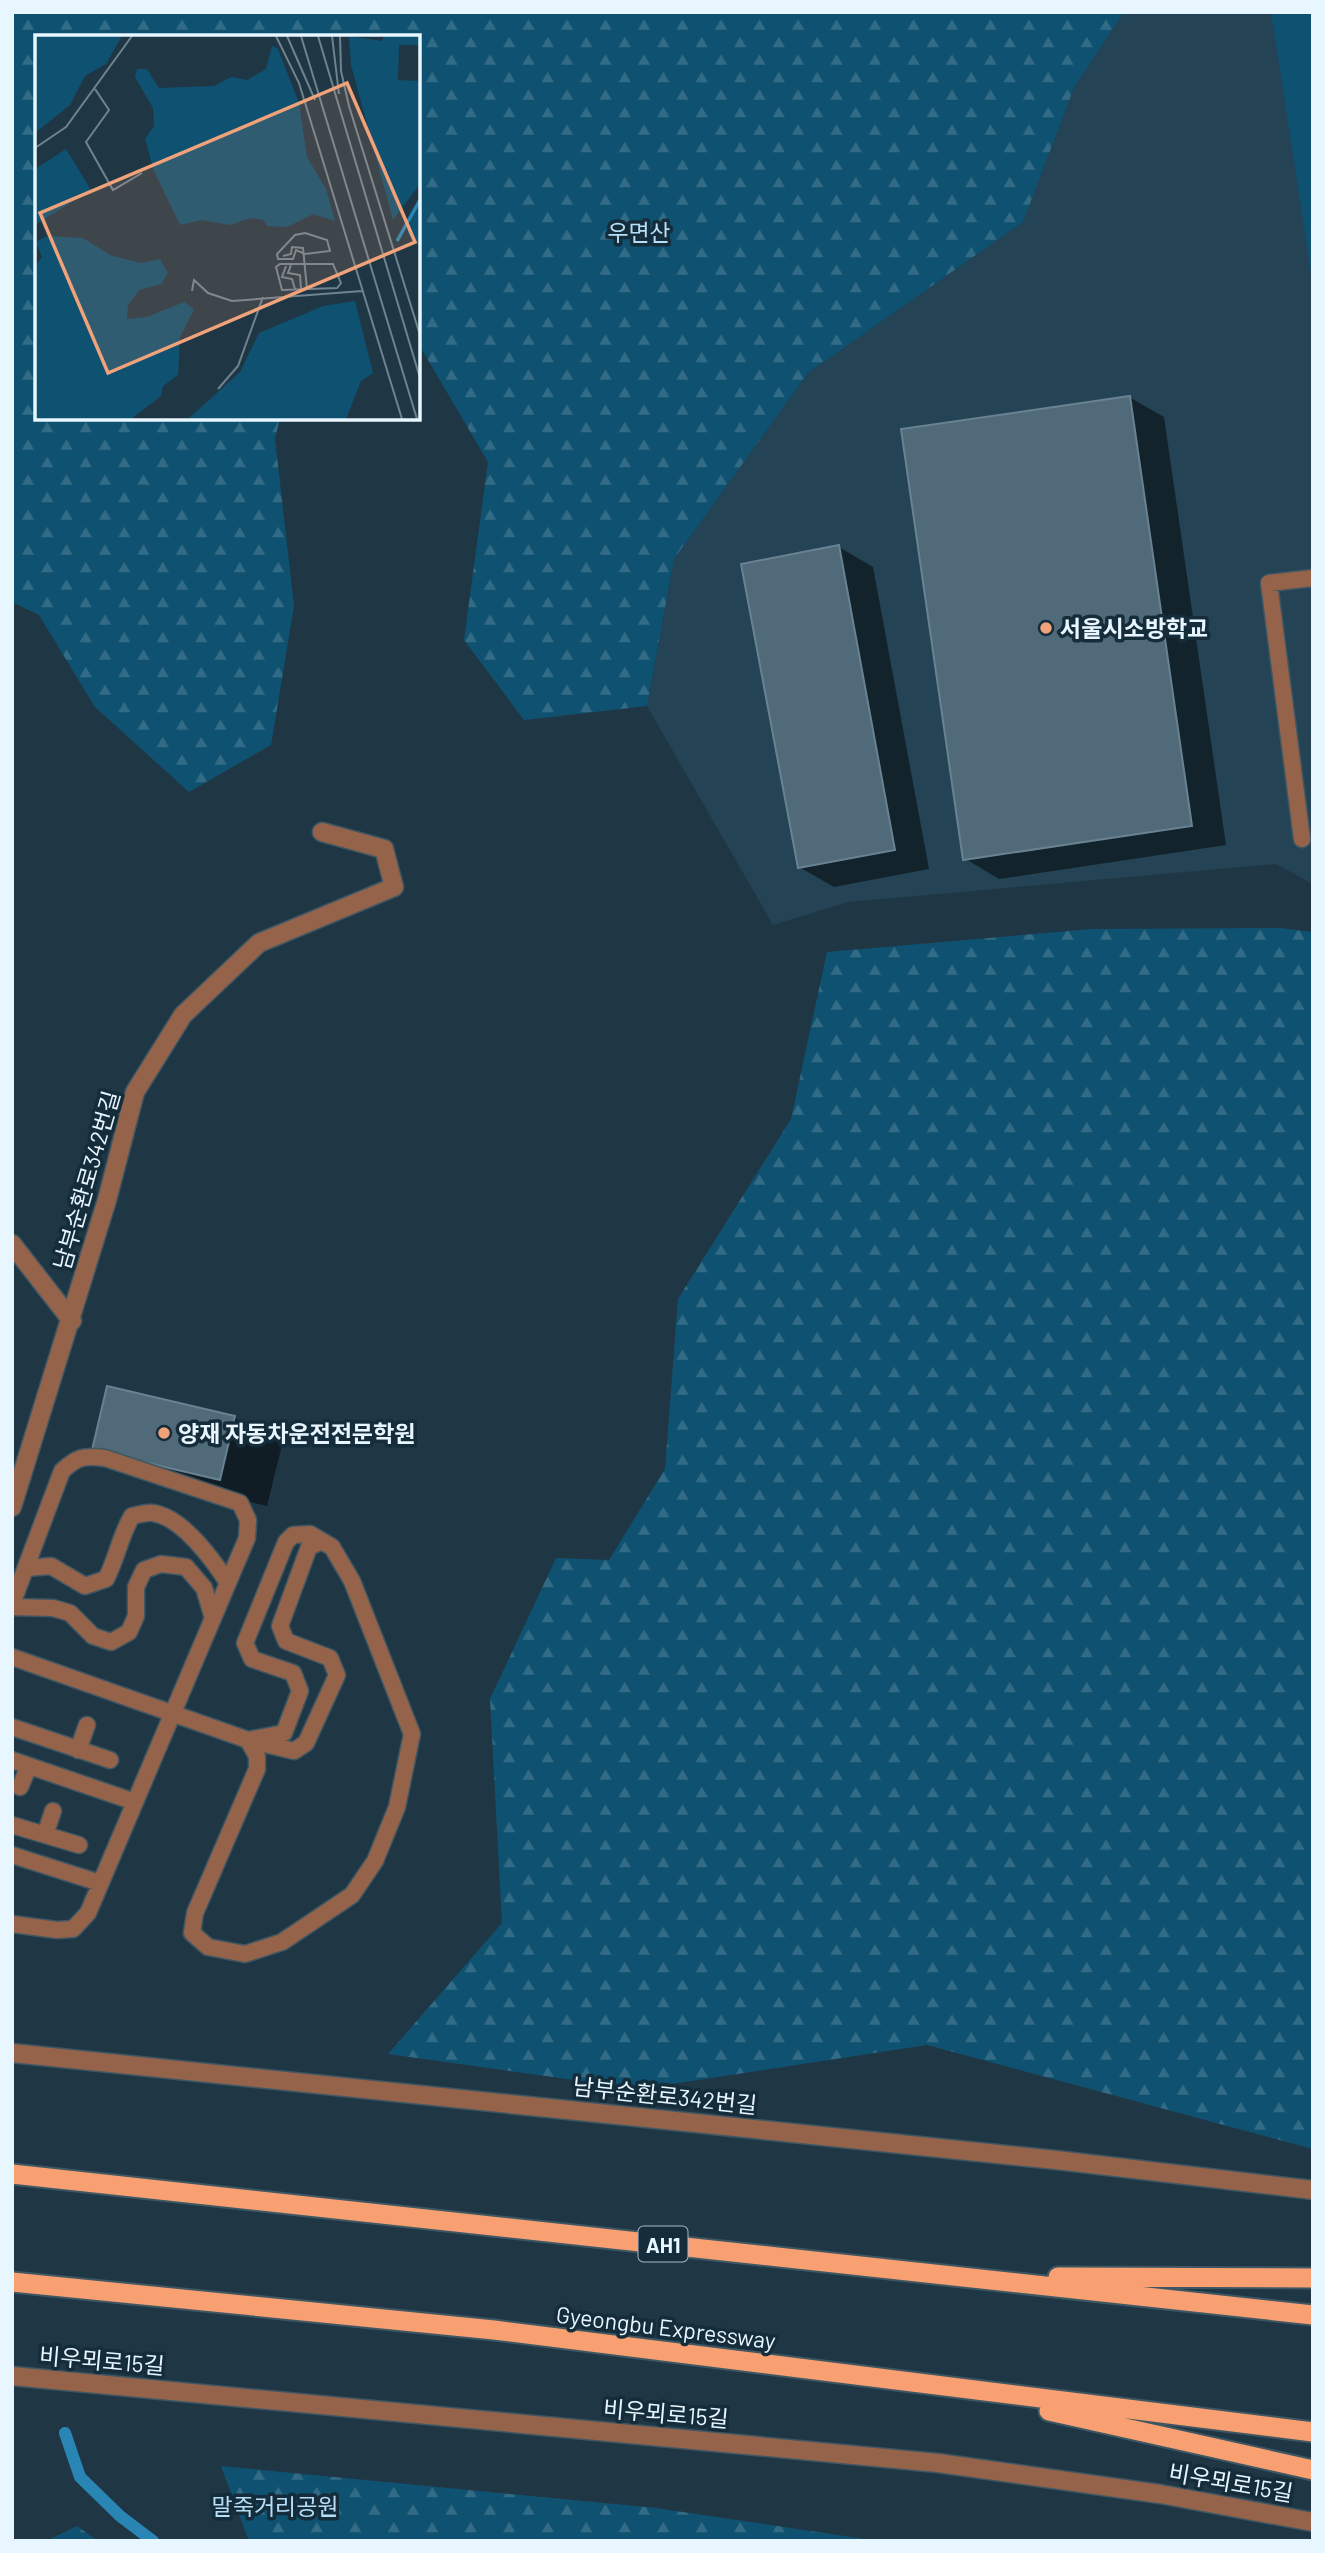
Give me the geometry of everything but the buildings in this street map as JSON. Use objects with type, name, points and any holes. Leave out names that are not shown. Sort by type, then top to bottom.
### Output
[{"type":"highway","name":"AH1","points":[[12,2175],[1313,2315]]},
{"type":"highway","points":[[953,2277],[1313,2278]]},
{"type":"highway","name":"Gyeongbu Expressway","points":[[12,2282],[494,2330],[1313,2432]]},
{"type":"highway","points":[[939,2387],[1313,2470]]},
{"type":"street","name":"남부순환로342번길","points":[[12,1507],[72,1321],[135,1092],[183,1016],[259,943],[394,887],[384,849],[322,832]]},
{"type":"street","points":[[12,1244],[72,1321]]},
{"type":"street","name":"남부순환로342번길","points":[[12,2053],[1028,2157],[1313,2190]]},
{"type":"street","name":"비우뫼로15길","points":[[12,2376],[938,2463],[1160,2494],[1313,2522]]},
{"type":"lane","points":[[1302,839],[1269,583],[1313,578]]},
{"type":"lane","points":[[12,1924],[57,1930],[73,1929],[88,1913],[247,1538],[248,1520],[240,1503],[105,1458],[88,1455],[73,1461],[62,1471],[12,1606],[53,1608],[70,1614],[93,1636],[111,1642],[129,1632],[136,1616],[136,1587],[144,1570],[161,1564],[186,1567],[204,1588],[213,1618]]},
{"type":"lane","points":[[26,1568],[51,1566],[85,1586],[106,1579],[116,1560],[121,1534],[132,1516],[153,1513],[172,1521],[208,1553],[228,1583]]},
{"type":"lane","points":[[310,1534],[332,1546],[352,1581],[412,1734],[397,1807],[375,1861],[352,1895],[282,1942],[245,1954],[208,1947],[192,1933],[195,1913],[257,1769],[257,1756],[248,1740],[284,1733],[300,1691],[293,1673],[252,1659],[245,1643],[286,1542],[293,1535],[310,1534]]},
{"type":"lane","points":[[12,1657],[248,1740],[294,1751],[306,1742],[337,1675],[330,1658],[286,1642],[280,1626],[309,1546],[322,1541]]},
{"type":"lane","points":[[78,1750],[87,1725]]},
{"type":"lane","points":[[12,1727],[110,1760]]},
{"type":"lane","points":[[12,1760],[135,1802]]},
{"type":"lane","points":[[20,1787],[29,1766]]},
{"type":"lane","points":[[45,1835],[53,1811]]},
{"type":"lane","points":[[12,1825],[79,1845]]},
{"type":"lane","points":[[12,1855],[100,1883]]},
{"type":"shaded area","points":[[1124,12],[1313,12],[1313,884],[1276,864],[848,902],[773,925],[647,706],[674,559],[808,373],[1023,222],[1074,88]]},
{"type":"green space","name":"우면산","points":[[12,12],[1124,12],[1074,88],[1023,222],[808,373],[674,559],[647,706],[524,720],[464,640],[488,462],[420,346],[420,35],[35,35],[35,420],[280,420],[275,439],[294,606],[271,745],[189,792],[95,707],[39,615],[12,602]]},
{"type":"green space","points":[[1271,12],[1313,12],[1313,286]]},
{"type":"green space","points":[[1280,928],[1313,932],[1313,2149],[927,2045],[639,2089],[388,2054],[502,1923],[490,1699],[556,1558],[609,1560],[665,1469],[678,1299],[791,1119],[827,952],[1092,929]]},
{"type":"green space","name":"말죽거리공원","points":[[221,2466],[656,2508],[878,2541],[249,2541]]},
{"type":"green space","points":[[77,2526],[98,2541],[46,2541]]},
{"type":"waterway","points":[[65,2433],[80,2477],[120,2516],[153,2541]]},
{"type":"place","name":"서울시소방학교","points":[[1046,628]]},
{"type":"place","name":"양재 자동차운전전문학원","points":[[164,1433]]}]
